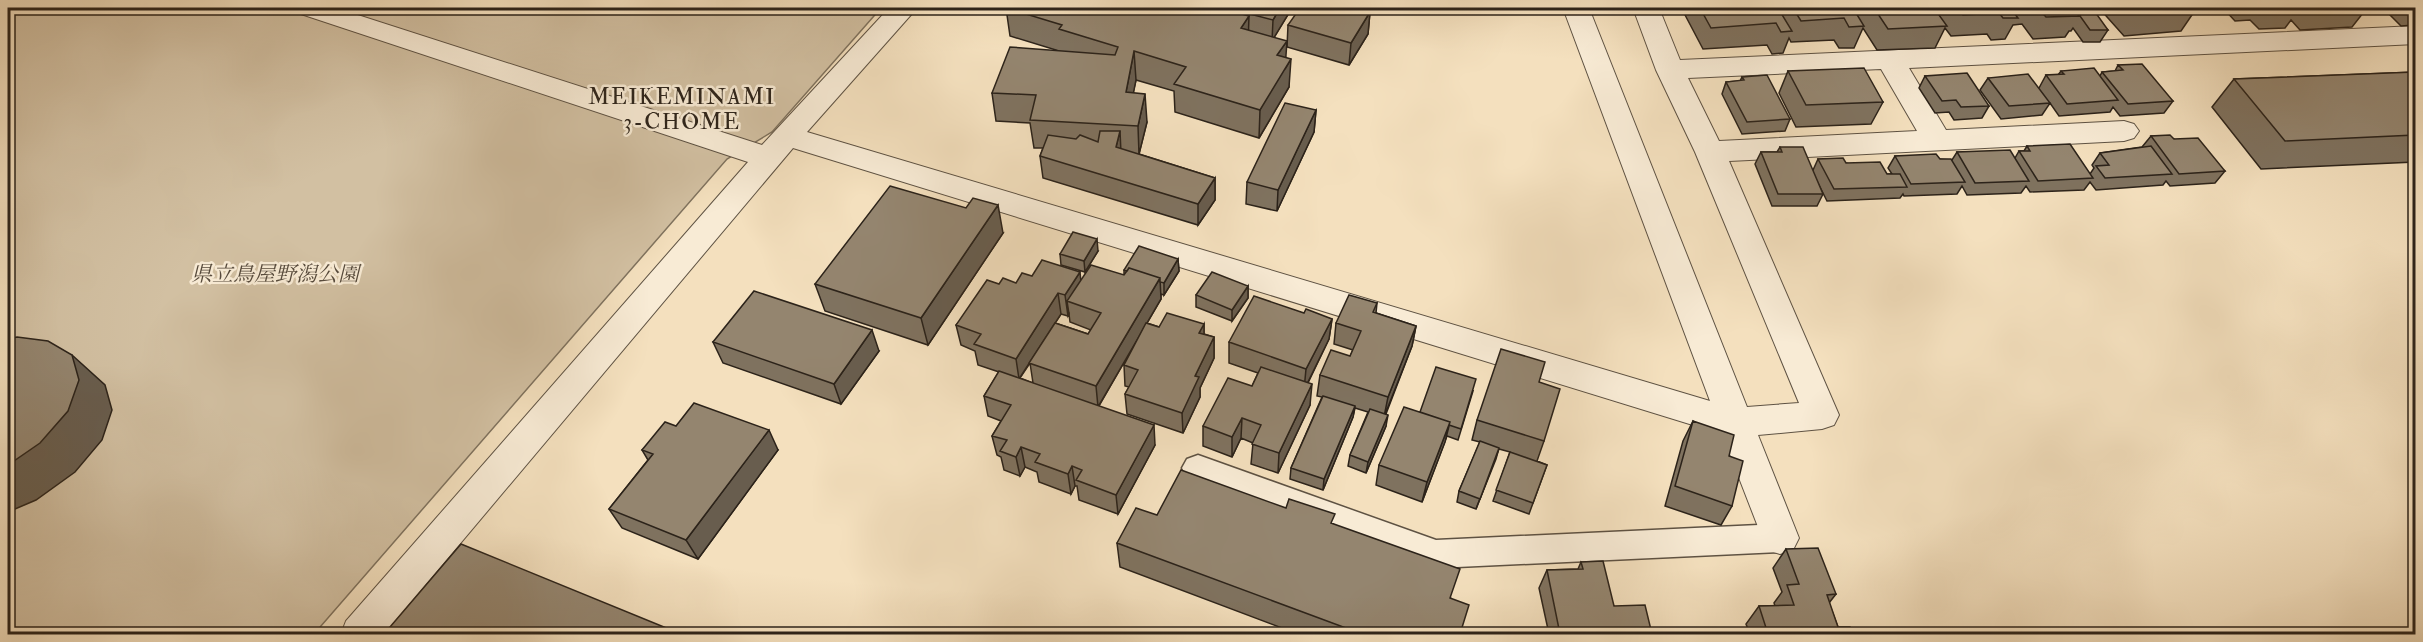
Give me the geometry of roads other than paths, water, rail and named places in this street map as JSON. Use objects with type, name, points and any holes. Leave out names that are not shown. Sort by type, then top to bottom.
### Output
[{"type":"street","points":[[310,8],[778,147],[1736,423],[1822,415],[1710,152],[1670,70],[1646,8]]},
{"type":"street","points":[[360,634],[778,147],[904,8]]},
{"type":"street","points":[[1576,8],[1780,538]]},
{"type":"street","points":[[2360,15],[2378,36]]},
{"type":"street","points":[[1670,70],[2415,34]]},
{"type":"street","points":[[1890,60],[1937,140]]},
{"type":"street","points":[[1710,152],[2124,130]]},
{"type":"lane","points":[[1198,468],[1436,554],[1780,538]]},
{"type":"district","name":"MEIKEMINAMI 3-CHOME","points":[[682,108]]},
{"type":"park label","name":"県立鳥屋野潟公園","points":[[275,274]]}]
